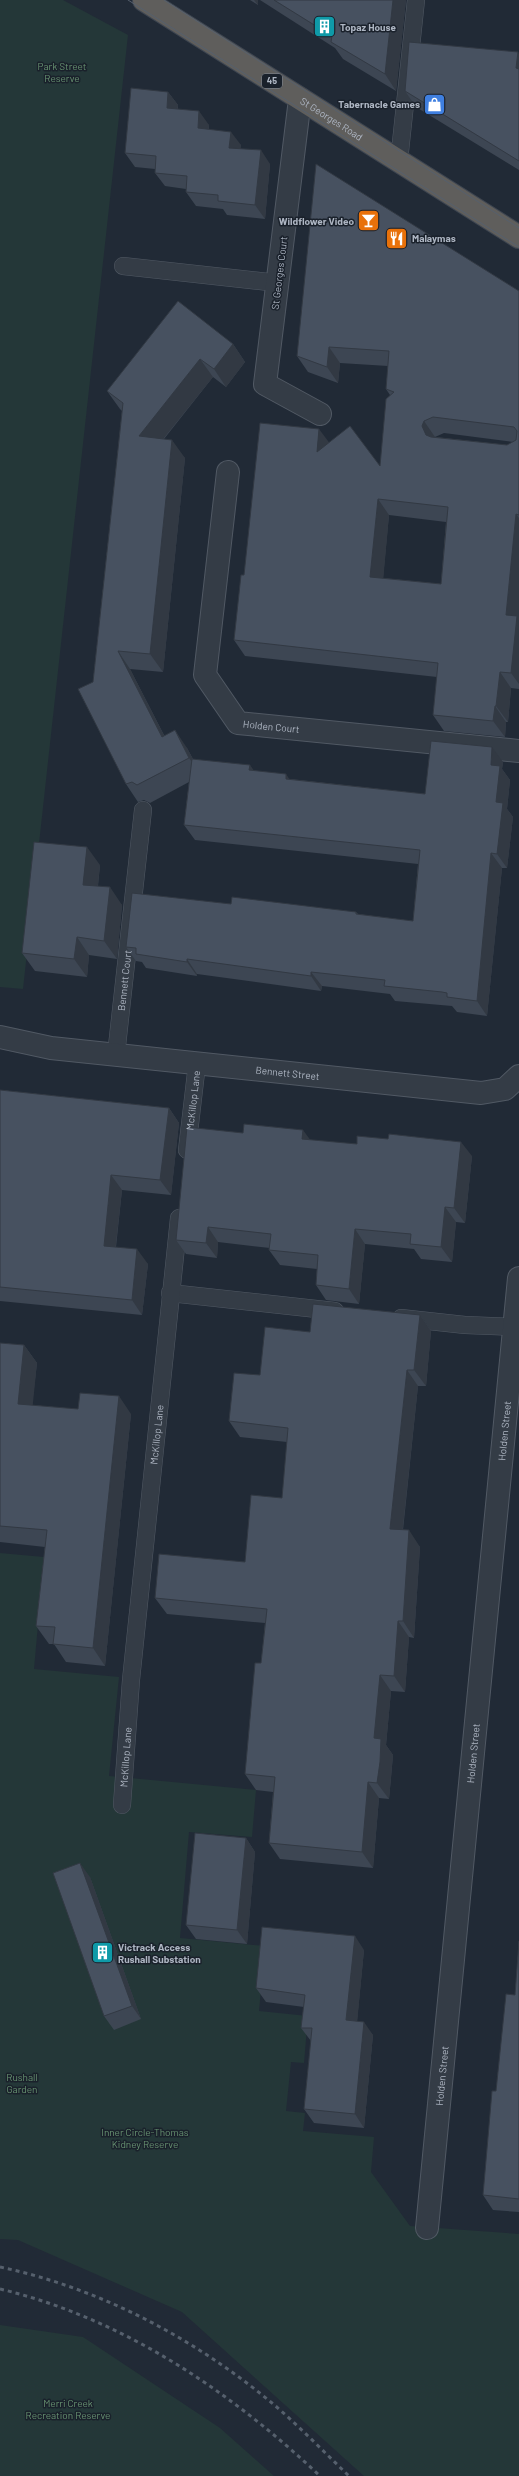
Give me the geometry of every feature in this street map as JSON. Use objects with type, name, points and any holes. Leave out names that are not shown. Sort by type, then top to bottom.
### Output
[{"type":"highway","name":"St Georges Road","points":[[144,0],[519,237]]},
{"type":"street","name":"St Georges Court","points":[[300,99],[265,384],[320,414]]},
{"type":"street","name":"Holden Court","points":[[228,472],[205,675],[238,723],[519,751]]},
{"type":"street","name":"Bennett Street","points":[[0,1037],[51,1048],[116,1056],[481,1093],[505,1088],[519,1076]]},
{"type":"street","name":"Bennett Street","points":[[0,1048],[51,1048]]},
{"type":"street","name":"Holden Street","points":[[427,2228],[519,1278]]},
{"type":"lane","points":[[399,162],[416,0]]},
{"type":"lane","points":[[123,266],[278,283]]},
{"type":"lane","name":"Bennett Court","points":[[116,1056],[143,810]]},
{"type":"lane","name":"McKillop Lane","points":[[185,1162],[197,1064]]},
{"type":"lane","name":"McKillop Lane","points":[[122,1805],[131,1680],[170,1293],[181,1201]]},
{"type":"lane","points":[[170,1293],[349,1312]]},
{"type":"lane","points":[[388,1317],[465,1325],[515,1328]]},
{"type":"green space","name":"Park Street Reserve","points":[[0,0],[63,0],[128,35],[23,989],[0,987]]},
{"type":"green space","name":"Inner Circle-Thomas Kidney Reserve","points":[[0,1553],[44,1557],[34,1669],[119,1677],[109,1776],[256,1790],[252,1837],[189,1832],[180,1938],[265,1946],[259,2011],[308,2016],[304,2063],[291,2062],[286,2111],[305,2113],[303,2131],[374,2137],[371,2172],[410,2226],[519,2234],[519,2476],[364,2476],[182,2312],[18,2240],[0,2239]]},
{"type":"green space","name":"Merri Creek Recreation Reserve","points":[[0,2325],[83,2337],[220,2428],[274,2476],[0,2476]]},
{"type":"building","points":[[274,0],[393,0],[385,74],[331,42],[332,36]]},
{"type":"building","points":[[409,42],[518,52],[516,68],[519,69],[519,161],[405,91]]},
{"type":"building","points":[[131,88],[168,92],[167,108],[199,111],[198,128],[231,132],[229,148],[261,150],[255,205],[218,201],[218,195],[186,192],[187,176],[155,173],[156,156],[125,153]]},
{"type":"building","points":[[316,164],[519,291],[519,515],[516,514],[506,615],[517,616],[511,673],[500,672],[493,721],[433,715],[438,663],[234,640],[241,575],[244,575],[260,423],[319,429],[317,452],[350,426],[380,466],[386,399],[394,392],[386,389],[389,351],[329,347],[327,367],[297,356]],"holes":[[[433,417],[514,427],[517,431],[516,440],[507,445],[431,437],[426,435],[422,426],[424,421]],[[378,499],[448,507],[441,584],[370,577]]]},
{"type":"building","points":[[178,301],[233,344],[214,369],[200,359],[139,436],[172,440],[150,654],[118,651],[162,737],[175,730],[189,758],[137,785],[132,782],[126,784],[78,689],[93,682],[123,403],[107,391]]},
{"type":"building","points":[[431,741],[492,747],[491,765],[500,766],[496,802],[503,803],[497,854],[491,853],[477,1001],[447,997],[447,993],[442,992],[384,986],[385,980],[311,972],[311,976],[187,959],[187,962],[136,954],[136,948],[126,947],[132,893],[231,904],[232,897],[356,912],[356,914],[413,921],[420,850],[184,825],[192,759],[250,765],[249,770],[286,774],[286,779],[425,794]]},
{"type":"building","points":[[34,842],[87,847],[83,885],[110,887],[104,941],[77,937],[74,959],[22,953]]},
{"type":"building","points":[[0,1090],[169,1108],[160,1180],[111,1175],[104,1246],[137,1249],[132,1300],[0,1287]]},
{"type":"building","points":[[244,1124],[303,1130],[302,1139],[357,1144],[357,1136],[388,1139],[389,1134],[461,1142],[454,1208],[445,1207],[441,1247],[410,1244],[411,1234],[355,1229],[349,1289],[316,1285],[318,1255],[269,1250],[271,1234],[208,1227],[206,1243],[176,1240],[187,1127],[243,1133]]},
{"type":"building","points":[[313,1304],[420,1315],[414,1370],[407,1370],[390,1529],[409,1530],[403,1621],[398,1621],[394,1676],[380,1675],[374,1738],[381,1739],[380,1762],[377,1783],[368,1782],[362,1852],[269,1843],[275,1777],[245,1774],[255,1663],[261,1663],[267,1609],[155,1598],[159,1554],[245,1562],[251,1495],[282,1498],[288,1428],[229,1421],[234,1373],[260,1375],[265,1327],[310,1332]]},
{"type":"building","points":[[0,1343],[24,1345],[18,1404],[78,1409],[80,1393],[119,1396],[93,1648],[53,1644],[55,1627],[36,1626],[47,1530],[0,1526]]},
{"type":"building","points":[[195,1833],[246,1838],[237,1930],[186,1925]]},
{"type":"building","name":"Victrack Access Rushall Substation","points":[[80,1863],[132,2006],[104,2016],[53,1873]]},
{"type":"building","points":[[262,1927],[355,1936],[346,2020],[364,2022],[355,2114],[304,2109],[312,2028],[301,2028],[305,1995],[256,1988]]},
{"type":"building","points":[[519,1941],[519,2199],[483,2195],[492,2091],[496,2091],[506,1994],[515,1995]]},
{"type":"tram line","points":[[128,0],[519,247]]},
{"type":"tram line","points":[[164,0],[519,228]]},
{"type":"railway","points":[[0,2267],[37,2276],[109,2302],[144,2318],[178,2337],[211,2357],[272,2403],[349,2476]]},
{"type":"railway","points":[[0,2289],[45,2302],[89,2318],[131,2338],[211,2387],[249,2415],[320,2476]]},
{"type":"place","name":"Topaz House","points":[[324,27]]},
{"type":"place","name":"Tabernacle Games","points":[[435,104]]},
{"type":"place","name":"Wildflower Video","points":[[369,221]]},
{"type":"place","name":"Malaymas","points":[[397,238]]},
{"type":"place","name":"Victrack Access Rushall Substation","points":[[102,1953]]},
{"type":"park label","name":"Rushall Garden","points":[[22,2082]]}]
